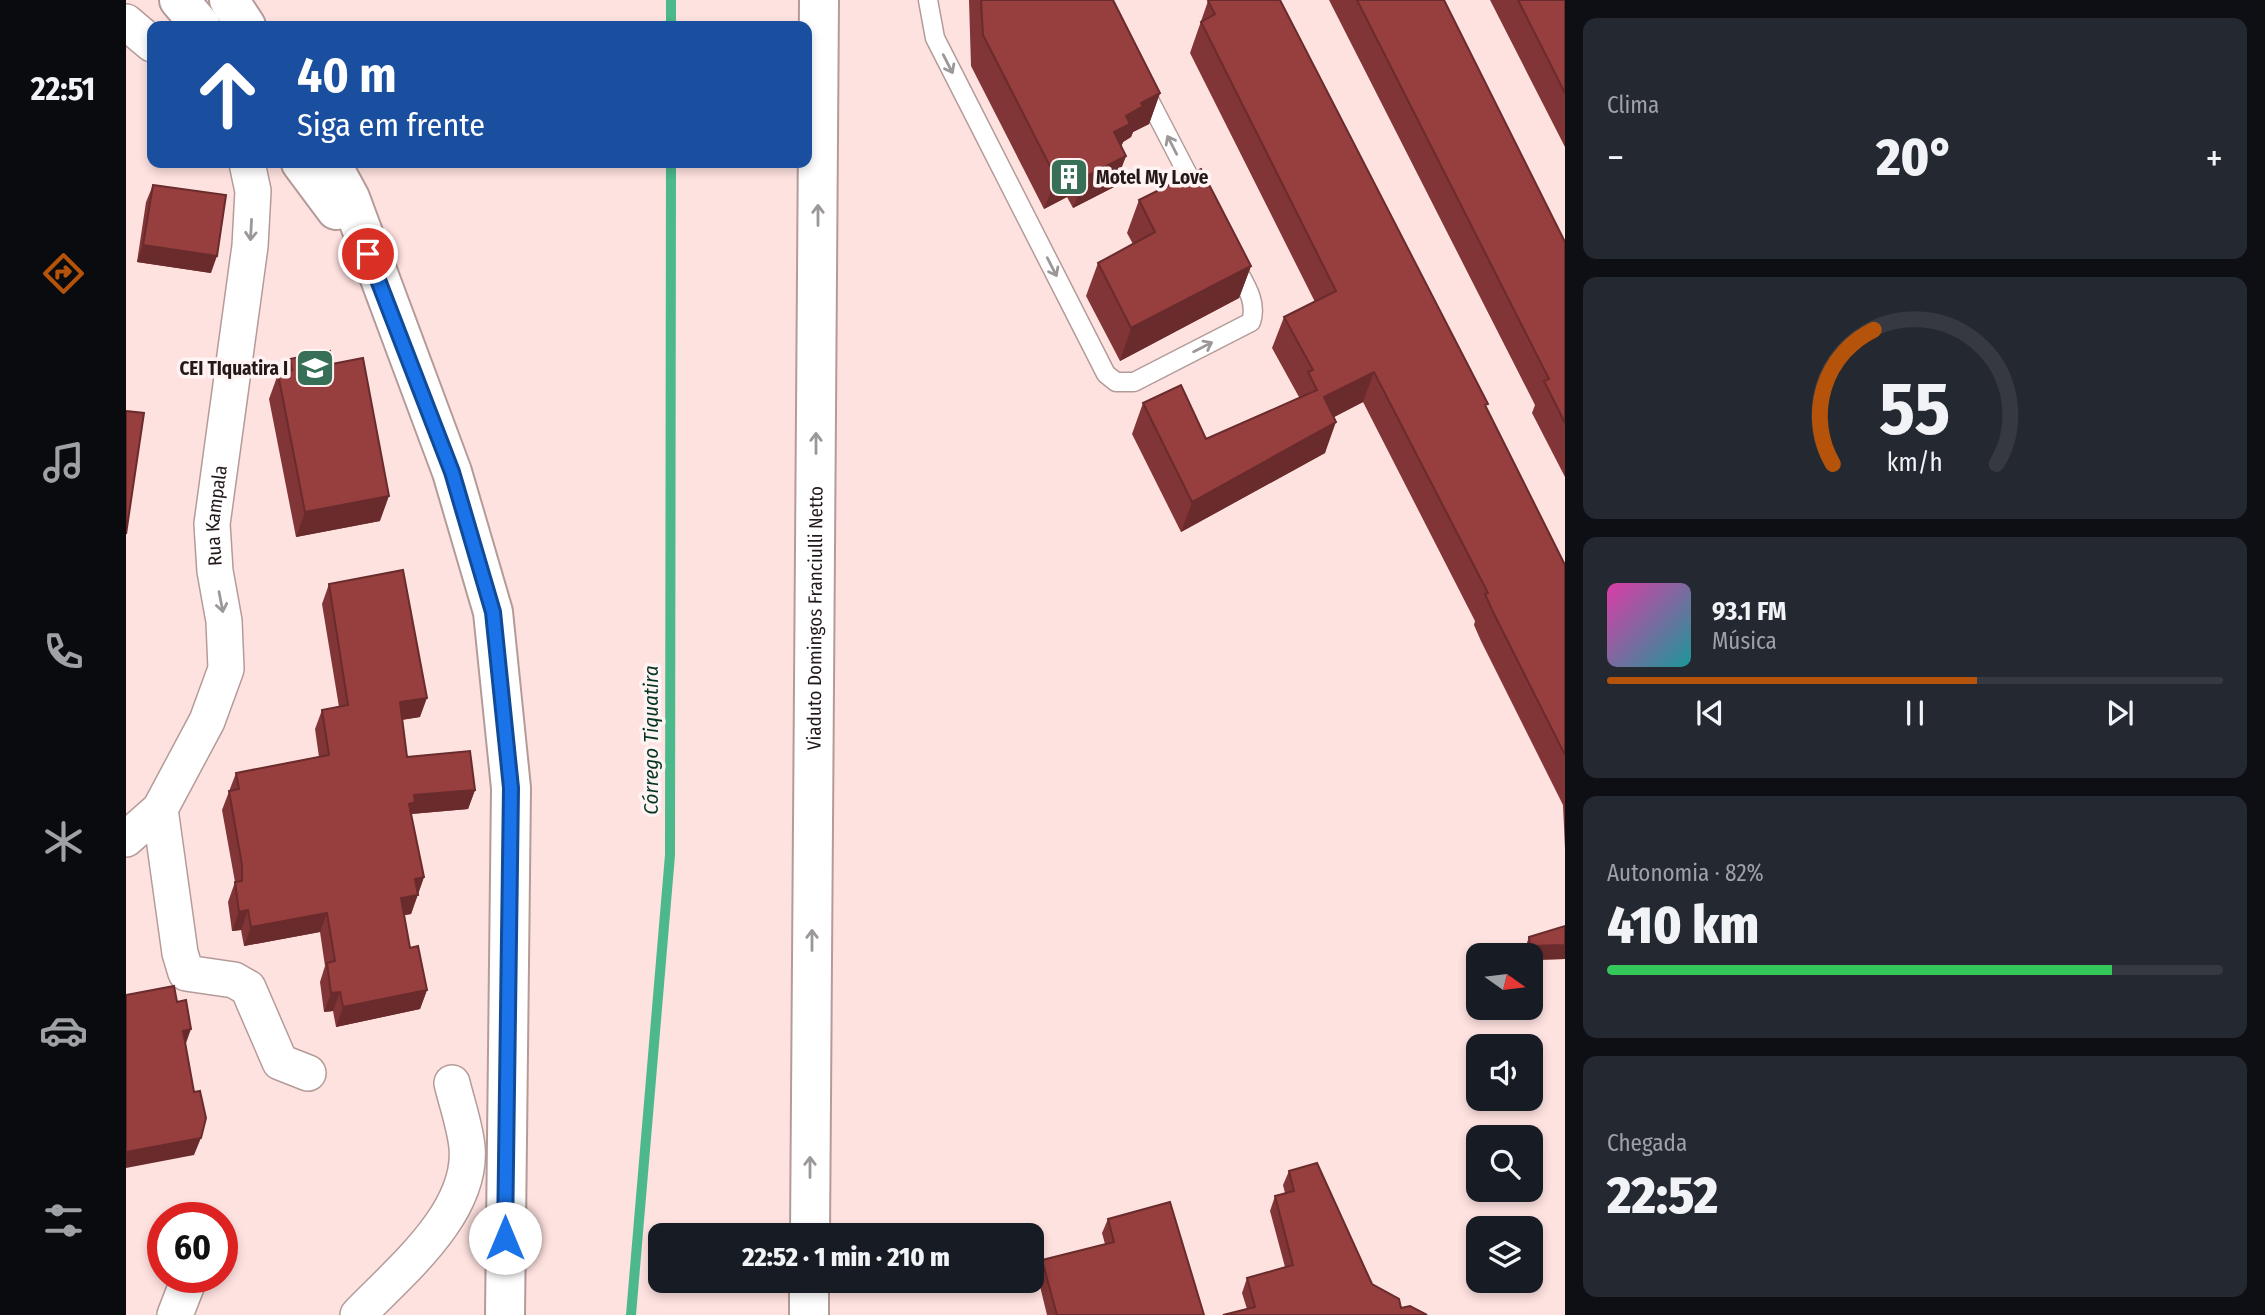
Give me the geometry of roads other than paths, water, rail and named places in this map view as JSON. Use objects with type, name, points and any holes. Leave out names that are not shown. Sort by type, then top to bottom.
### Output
[{"type":"main road","points":[[179,0],[197,21]]},
{"type":"main road","points":[[229,0],[243,21]]},
{"type":"main road","name":"Viaduto Domingos Franciulli Netto","points":[[810,1223],[819,0]]},
{"type":"main road","points":[[305,168],[368,254]]},
{"type":"main road","points":[[334,168],[350,198],[368,254],[452,472],[493,612],[511,788],[505,1315]]},
{"type":"main road","points":[[809,1293],[809,1315]]},
{"type":"street","points":[[126,22],[147,40]]},
{"type":"street","name":"Rua Kampala","points":[[126,839],[160,809],[207,721],[226,669],[224,621],[215,571],[212,524],[250,246],[253,191],[248,168]]},
{"type":"street","points":[[160,809],[180,953],[186,973],[233,980],[248,988],[280,1062],[307,1073]]},
{"type":"street","points":[[358,1315],[431,1240],[454,1209],[467,1149],[452,1083]]},
{"type":"street","points":[[175,1315],[184,1293]]},
{"type":"lane","points":[[928,0],[935,38],[1106,373],[1116,382],[1134,382],[1251,322],[1255,311],[1252,299],[1227,251]]},
{"type":"lane","points":[[1138,80],[1208,214]]},
{"type":"waterway","name":"Córrego Tiquatira","points":[[671,0],[671,21]]},
{"type":"waterway","name":"Córrego Tiquatira","points":[[631,1315],[670,855],[671,168]]},
{"type":"place","name":"Motel My Love","points":[[1069,177]]},
{"type":"place","name":"CEI TIquatira I","points":[[315,368]]}]
